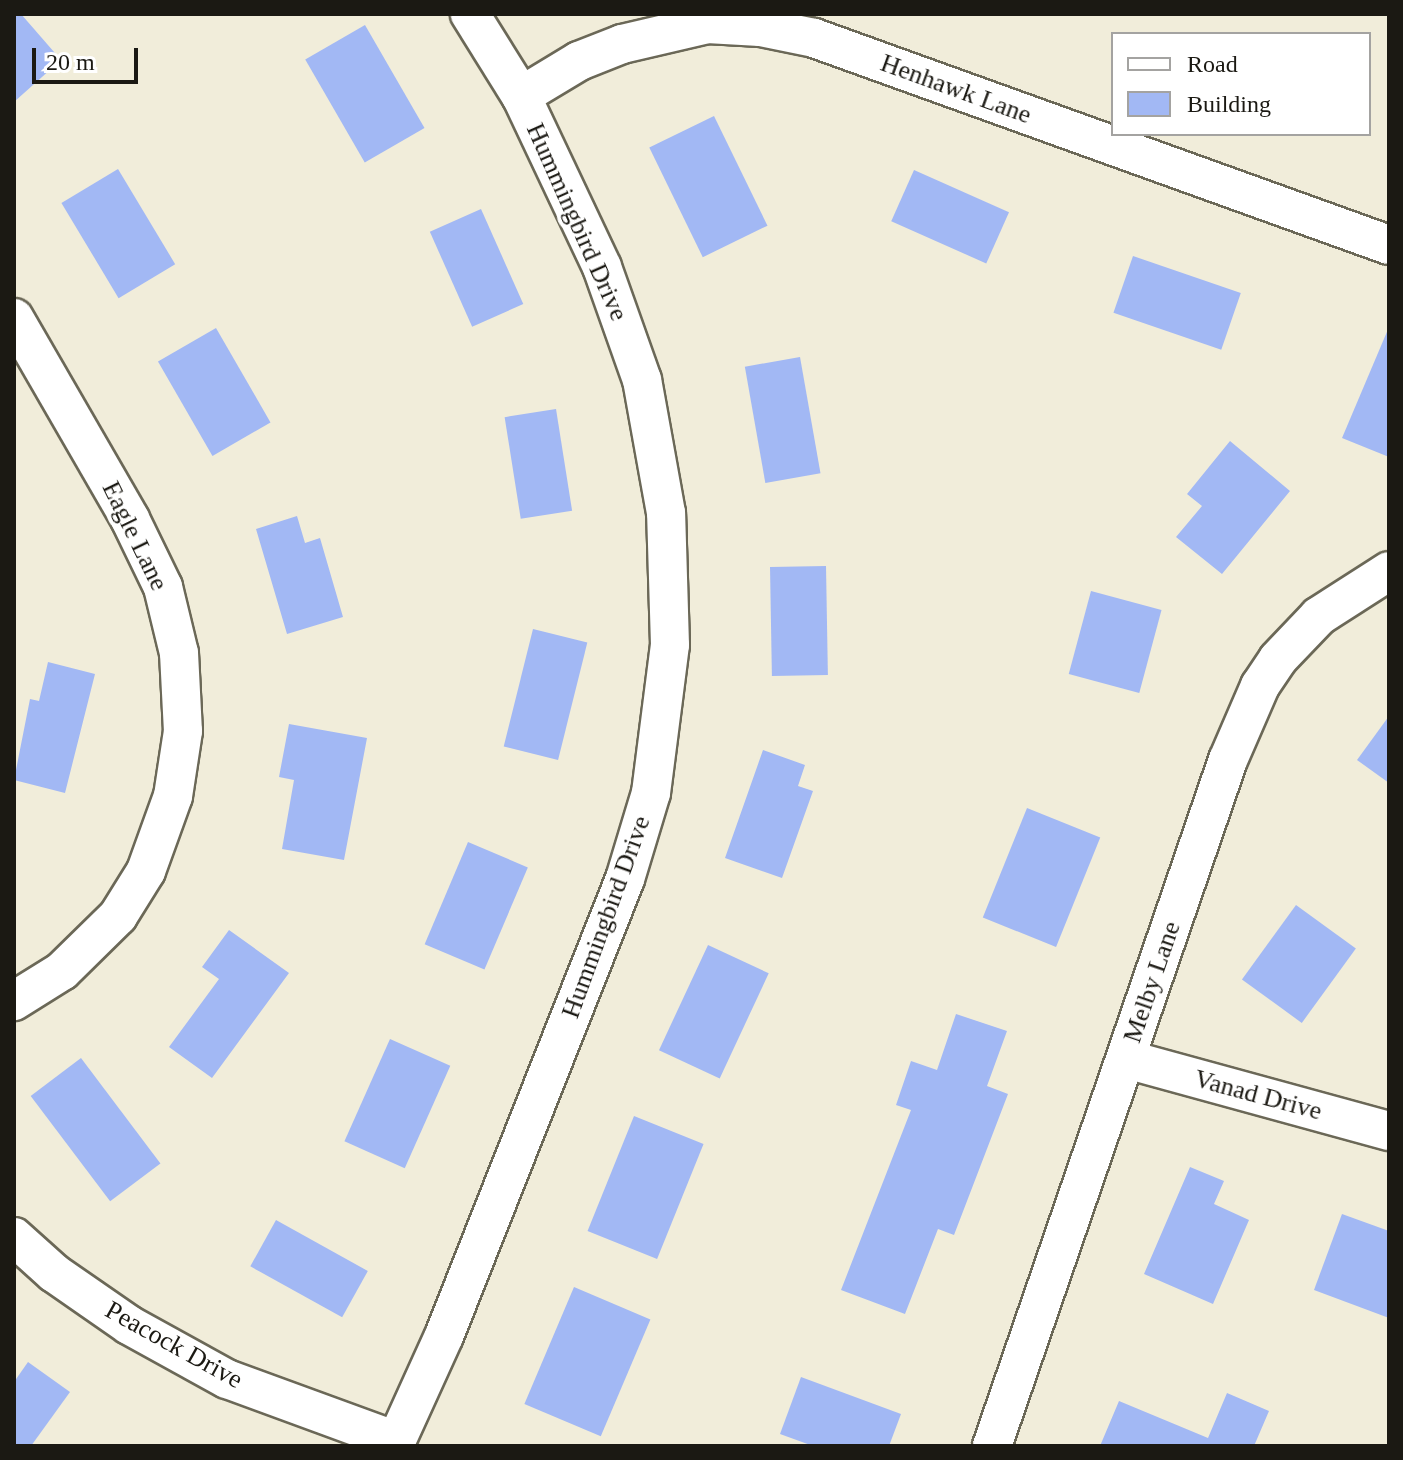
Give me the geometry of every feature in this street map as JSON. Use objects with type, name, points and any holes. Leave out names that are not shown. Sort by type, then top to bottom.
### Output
[{"type":"street","name":"Hummingbird Drive","points":[[395,1444],[444,1336],[625,879],[651,793],[670,645],[666,513],[642,380],[602,267],[521,96],[470,14]]},
{"type":"street","name":"Henhawk Lane","points":[[521,96],[579,61],[622,44],[707,24],[760,27],[814,38],[1389,245]]},
{"type":"street","name":"Eagle Lane","points":[[14,318],[130,519],[163,587],[179,653],[183,731],[173,796],[146,871],[118,916],[62,971],[14,1001]]},
{"type":"street","name":"Melby Lane","points":[[992,1446],[1228,760],[1260,686],[1278,659],[1319,616],[1389,571]]},
{"type":"street","name":"Vanad Drive","points":[[1126,1059],[1389,1131]]},
{"type":"street","name":"Peacock Drive","points":[[14,1237],[54,1273],[129,1325],[227,1379],[395,1444]]},
{"type":"building","points":[[14,14],[21,14],[61,60],[14,102]]},
{"type":"building","points":[[365,25],[424,128],[365,163],[305,60]]},
{"type":"building","points":[[714,116],[767,226],[703,257],[649,148]]},
{"type":"building","points":[[118,169],[175,264],[119,298],[61,203]]},
{"type":"building","points":[[914,170],[1009,212],[986,263],[891,221]]},
{"type":"building","points":[[481,209],[523,304],[472,327],[430,232]]},
{"type":"building","points":[[1133,256],[1241,293],[1221,350],[1113,313]]},
{"type":"building","points":[[1389,327],[1389,457],[1342,438]]},
{"type":"building","points":[[216,328],[270,422],[212,456],[158,362]]},
{"type":"building","points":[[800,357],[820,473],[765,483],[745,367]]},
{"type":"building","points":[[556,409],[572,511],[521,519],[505,417]]},
{"type":"building","points":[[1230,441],[1290,491],[1222,574],[1176,537],[1202,506],[1187,494]]},
{"type":"building","points":[[297,516],[305,543],[320,538],[343,617],[287,634],[256,529]]},
{"type":"building","points":[[826,566],[828,675],[772,676],[770,567]]},
{"type":"building","points":[[1091,591],[1162,610],[1139,693],[1069,674]]},
{"type":"building","points":[[533,629],[587,643],[558,760],[504,746]]},
{"type":"building","points":[[48,662],[95,674],[65,793],[14,780],[30,699],[39,701]]},
{"type":"building","points":[[1389,716],[1389,783],[1357,760]]},
{"type":"building","points":[[289,724],[367,738],[344,860],[282,849],[294,780],[279,777]]},
{"type":"building","points":[[763,750],[805,765],[798,786],[813,791],[782,878],[725,858]]},
{"type":"building","points":[[1027,808],[1100,838],[1056,947],[983,917]]},
{"type":"building","points":[[468,842],[528,867],[484,970],[425,944]]},
{"type":"building","points":[[1296,905],[1356,948],[1302,1023],[1242,979]]},
{"type":"building","points":[[229,930],[289,973],[212,1078],[169,1047],[219,979],[202,967]]},
{"type":"building","points":[[708,945],[769,973],[720,1078],[659,1050]]},
{"type":"building","points":[[956,1014],[1007,1031],[987,1086],[1008,1094],[954,1235],[938,1229],[905,1314],[841,1290],[911,1110],[896,1105],[911,1061],[937,1070]]},
{"type":"building","points":[[390,1039],[450,1066],[405,1168],[344,1141]]},
{"type":"building","points":[[81,1058],[160,1163],[110,1201],[31,1096]]},
{"type":"building","points":[[634,1116],[704,1144],[657,1259],[588,1231]]},
{"type":"building","points":[[1190,1167],[1224,1181],[1214,1204],[1249,1220],[1213,1304],[1144,1274]]},
{"type":"building","points":[[1342,1214],[1389,1231],[1389,1318],[1314,1290]]},
{"type":"building","points":[[276,1220],[368,1271],[342,1317],[250,1266]]},
{"type":"building","points":[[574,1287],[650,1319],[601,1436],[524,1404]]},
{"type":"building","points":[[28,1362],[70,1392],[31,1446],[14,1446],[14,1382]]},
{"type":"building","points":[[801,1377],[901,1414],[889,1446],[813,1446],[780,1434]]},
{"type":"building","points":[[1227,1393],[1269,1411],[1254,1446],[1100,1446],[1119,1401],[1208,1438]]}]
